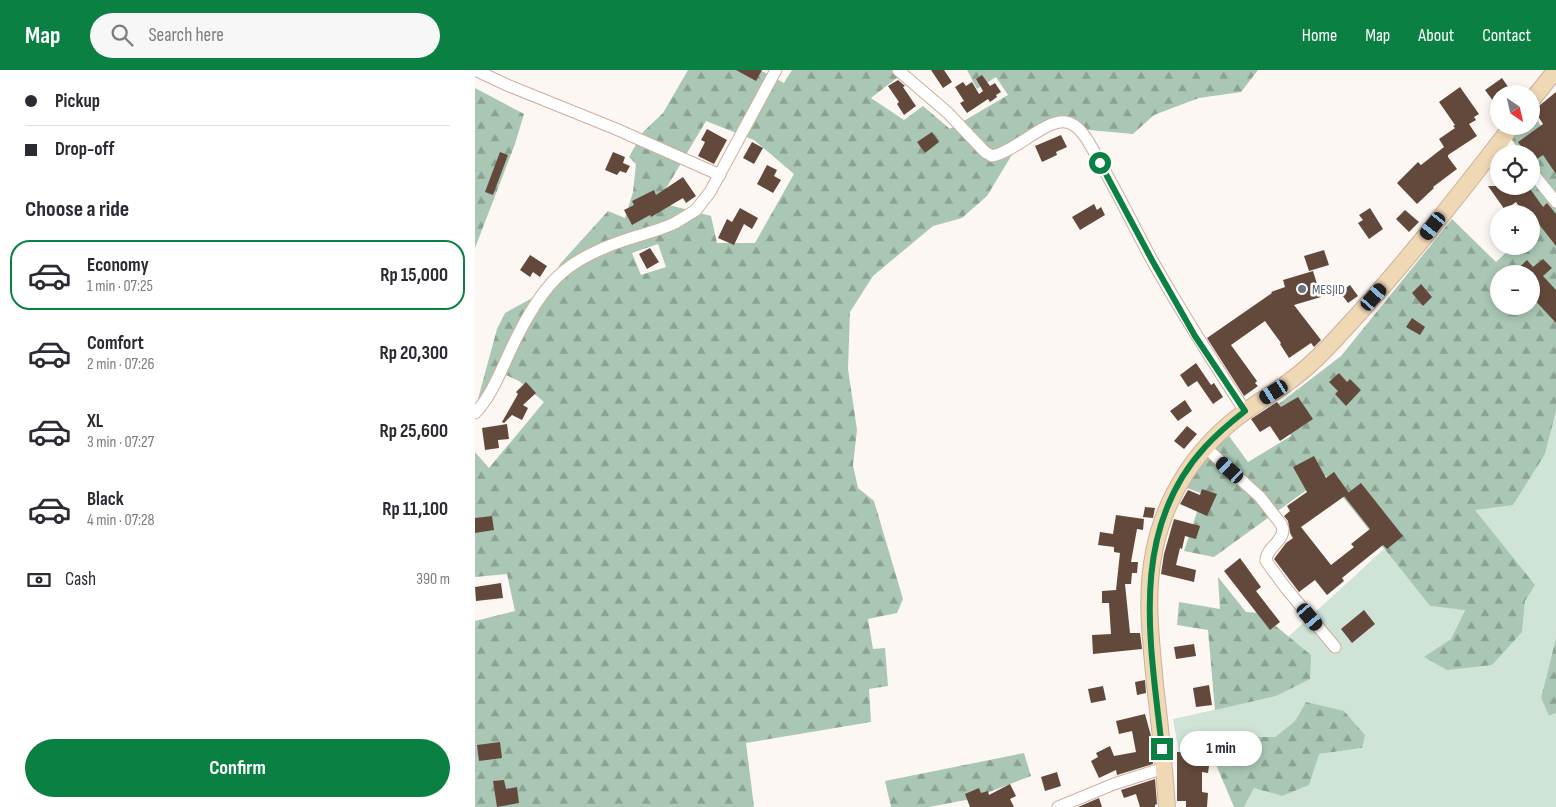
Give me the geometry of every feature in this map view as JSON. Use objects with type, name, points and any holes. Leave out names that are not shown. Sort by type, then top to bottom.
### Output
[{"type":"street","points":[[475,70],[720,175]]},
{"type":"street","points":[[475,413],[492,388],[519,332],[538,299],[553,280],[573,263],[590,254],[663,228],[688,216],[702,204],[720,175],[776,70]]},
{"type":"street","points":[[898,70],[948,113],[991,156],[1016,146],[1051,124],[1066,122],[1077,127],[1109,178],[1153,262],[1195,336],[1245,411]]},
{"type":"street","points":[[1540,90],[1556,71]]},
{"type":"street","points":[[1167,807],[1149,625],[1150,577],[1153,553],[1167,507],[1186,472],[1205,448],[1245,411],[1288,383],[1319,356],[1341,333],[1410,255],[1505,135]]},
{"type":"street","points":[[1540,182],[1556,202]]},
{"type":"street","points":[[1205,448],[1260,497],[1281,524],[1283,529],[1281,539],[1267,554],[1266,561],[1335,647]]},
{"type":"street","points":[[1058,807],[1114,784],[1164,768]]},
{"type":"green space","points":[[688,70],[760,70],[784,83],[792,70],[907,70],[871,98],[904,120],[923,106],[950,129],[1008,95],[996,77],[977,89],[967,70],[1258,70],[1241,92],[1199,98],[1154,115],[1133,134],[1089,130],[1062,122],[1022,138],[987,196],[962,218],[933,226],[873,276],[850,312],[848,369],[857,430],[853,465],[858,488],[874,501],[903,599],[897,613],[868,619],[873,649],[885,648],[888,686],[869,689],[871,722],[746,743],[754,807],[475,807],[475,621],[515,611],[507,574],[475,577],[475,452],[489,468],[544,402],[519,381],[506,375],[493,400],[475,410],[497,329],[505,313],[547,290],[560,264],[608,211],[625,218],[633,192],[636,164],[629,157],[643,132],[663,113]],"holes":[[[706,121],[754,140],[794,174],[755,243],[717,243],[711,216],[658,202]],[[658,244],[666,267],[641,275],[632,253]]]},
{"type":"green space","points":[[475,88],[524,114],[515,144],[475,248]]},
{"type":"green space","points":[[1540,124],[1556,147],[1556,411],[1545,454],[1513,505],[1475,510],[1535,585],[1525,601],[1522,632],[1492,665],[1447,670],[1424,657],[1451,639],[1465,610],[1430,606],[1326,476],[1214,557],[1184,551],[1203,494],[1184,487],[1204,458],[1229,436],[1248,462],[1291,436],[1276,406],[1341,356],[1452,219],[1496,262],[1503,255],[1540,255],[1540,205],[1525,205],[1515,195],[1540,195],[1540,145],[1507,145],[1515,135],[1540,135]]},
{"type":"green space","points":[[1556,411],[1556,638],[1541,698],[1549,716],[1556,713],[1556,807],[1244,807],[1254,788],[1282,796],[1319,754],[1362,748],[1306,702],[1295,721],[1275,737],[1226,737],[1209,748],[1179,753],[1173,719],[1276,696],[1311,655],[1288,637],[1384,549],[1430,606],[1465,609],[1451,639],[1425,657],[1522,632],[1525,601],[1534,585],[1474,509],[1545,454]]},
{"type":"green space","points":[[1218,577],[1246,612],[1260,613],[1311,655],[1310,679],[1276,696],[1215,710],[1208,630],[1177,625],[1179,602],[1220,609]]},
{"type":"green space","points":[[1556,638],[1556,713],[1549,716],[1541,698]]},
{"type":"green space","points":[[1306,702],[1344,711],[1365,735],[1362,748],[1319,754],[1309,785],[1282,796],[1254,788],[1244,807],[1234,807],[1209,748],[1226,737],[1275,737],[1295,721]]},
{"type":"green space","points":[[1024,753],[1031,776],[971,799],[929,807],[891,807],[885,781]]},
{"type":"building","points":[[736,70],[762,70],[756,81]]},
{"type":"building","points":[[931,70],[944,70],[952,82],[943,88]]},
{"type":"building","points":[[982,75],[990,86],[995,83],[1001,92],[990,102],[988,99],[967,113],[960,103],[964,101],[955,87],[963,82],[966,86],[972,82],[979,94],[983,91],[976,79]]},
{"type":"building","points":[[1502,78],[1507,85],[1492,85]]},
{"type":"building","points":[[898,80],[905,86],[903,87],[916,106],[904,115],[897,104],[899,102],[888,86]]},
{"type":"building","points":[[1490,86],[1490,97],[1485,90]]},
{"type":"building","points":[[1460,87],[1479,114],[1474,117],[1476,120],[1469,124],[1477,136],[1448,155],[1457,169],[1433,187],[1417,204],[1397,183],[1418,162],[1421,165],[1444,147],[1439,139],[1455,128],[1453,126],[1455,125],[1439,102]]},
{"type":"building","points":[[1556,92],[1556,174],[1543,155],[1540,157],[1540,145],[1520,145],[1518,142],[1528,135],[1540,135],[1540,126],[1543,124],[1540,119],[1540,105]]},
{"type":"building","points":[[707,129],[727,140],[714,164],[698,156],[705,142],[701,140]]},
{"type":"building","points":[[932,132],[939,142],[925,153],[917,142]]},
{"type":"building","points":[[1061,135],[1067,147],[1056,152],[1057,155],[1042,162],[1035,146]]},
{"type":"building","points":[[752,142],[763,148],[754,164],[743,158]]},
{"type":"building","points":[[500,152],[508,155],[493,195],[485,192]]},
{"type":"building","points":[[613,152],[625,157],[623,163],[630,166],[626,173],[620,171],[617,175],[605,170]]},
{"type":"building","points":[[767,165],[777,170],[774,176],[781,180],[773,193],[757,184]]},
{"type":"building","points":[[683,177],[696,196],[686,203],[683,198],[651,217],[650,215],[632,225],[624,210],[634,205],[632,201],[654,190],[656,195]]},
{"type":"building","points":[[1494,195],[1534,195],[1543,207],[1547,203],[1556,214],[1556,246],[1540,226],[1540,205],[1518,205],[1516,202],[1512,205],[1501,205]]},
{"type":"building","points":[[1094,204],[1097,210],[1101,207],[1105,215],[1080,230],[1072,217]]},
{"type":"building","points":[[740,208],[758,218],[752,229],[744,224],[734,245],[718,238],[727,219],[732,222]]},
{"type":"building","points":[[1370,208],[1383,229],[1369,239],[1358,223],[1363,220],[1359,215]]},
{"type":"building","points":[[1405,210],[1419,222],[1409,232],[1396,219]]},
{"type":"building","points":[[650,248],[659,262],[647,269],[639,254]]},
{"type":"building","points":[[1324,250],[1329,265],[1309,271],[1304,256]]},
{"type":"building","points":[[530,255],[547,266],[540,277],[533,272],[530,277],[520,270]]},
{"type":"building","points":[[1543,259],[1552,268],[1543,276],[1556,290],[1556,323],[1540,306],[1540,265],[1536,265]]},
{"type":"building","points":[[1527,260],[1531,265],[1522,265]]},
{"type":"building","points":[[1313,271],[1321,297],[1294,305],[1321,340],[1314,347],[1311,343],[1289,358],[1265,321],[1231,345],[1257,381],[1255,383],[1258,386],[1244,396],[1207,338],[1271,292],[1285,287],[1283,280]]},
{"type":"building","points":[[1421,284],[1432,297],[1423,306],[1412,293]]},
{"type":"building","points":[[1350,285],[1358,296],[1348,303],[1340,292]]},
{"type":"building","points":[[1412,318],[1425,327],[1420,335],[1406,327]]},
{"type":"building","points":[[1196,363],[1211,385],[1214,383],[1223,397],[1213,404],[1197,381],[1188,387],[1180,375]]},
{"type":"building","points":[[1339,373],[1347,382],[1350,379],[1361,390],[1346,406],[1335,394],[1338,391],[1329,382]]},
{"type":"building","points":[[526,382],[536,393],[523,405],[528,408],[522,420],[512,415],[504,423],[502,422],[518,394],[516,392]]},
{"type":"building","points":[[1298,397],[1313,419],[1280,441],[1270,426],[1260,432],[1251,419],[1277,402],[1281,407]]},
{"type":"building","points":[[1185,400],[1192,411],[1178,421],[1170,411]]},
{"type":"building","points":[[507,424],[509,439],[498,440],[499,448],[485,450],[482,428]]},
{"type":"building","points":[[1187,426],[1197,434],[1184,449],[1174,441]]},
{"type":"building","points":[[1314,456],[1326,478],[1334,472],[1349,492],[1361,483],[1403,536],[1387,549],[1383,545],[1342,578],[1344,581],[1327,595],[1315,580],[1299,592],[1274,559],[1286,543],[1293,538],[1288,521],[1284,516],[1290,511],[1287,506],[1307,492],[1293,467]],"holes":[[[1344,496],[1370,529],[1351,544],[1354,547],[1331,565],[1301,527]]]},
{"type":"building","points":[[1202,489],[1217,494],[1207,516],[1180,504],[1188,490],[1200,495]]},
{"type":"building","points":[[1145,507],[1155,508],[1153,518],[1143,517]]},
{"type":"building","points":[[1116,515],[1144,519],[1143,530],[1137,529],[1131,562],[1138,562],[1137,573],[1132,573],[1131,584],[1125,584],[1130,633],[1140,633],[1142,649],[1093,654],[1092,635],[1111,634],[1109,603],[1102,603],[1102,591],[1116,590],[1120,553],[1114,552],[1114,547],[1098,545],[1100,532],[1113,534]]},
{"type":"building","points":[[492,516],[494,530],[475,533],[475,518]]},
{"type":"building","points":[[1174,519],[1200,526],[1196,539],[1185,536],[1176,565],[1196,570],[1194,582],[1161,574],[1164,554]]},
{"type":"building","points":[[1240,558],[1261,587],[1256,591],[1280,622],[1270,630],[1224,571]]},
{"type":"building","points":[[501,583],[503,598],[476,601],[475,587]]},
{"type":"building","points":[[1364,610],[1375,624],[1352,643],[1341,629]]},
{"type":"building","points":[[1194,644],[1196,656],[1176,659],[1174,647]]},
{"type":"building","points":[[1145,680],[1146,693],[1137,695],[1135,682]]},
{"type":"building","points":[[1209,685],[1212,705],[1196,707],[1193,688]]},
{"type":"building","points":[[1103,686],[1106,700],[1091,703],[1088,689]]},
{"type":"building","points":[[1145,714],[1151,736],[1153,764],[1117,775],[1116,770],[1099,778],[1091,761],[1098,757],[1096,753],[1110,746],[1114,756],[1136,752],[1132,731],[1119,734],[1116,721]]},
{"type":"building","points":[[500,742],[502,758],[479,761],[477,745]]},
{"type":"building","points":[[1177,752],[1193,752],[1193,757],[1210,759],[1208,773],[1202,772],[1202,792],[1208,793],[1207,807],[1186,807],[1186,801],[1177,801]]},
{"type":"building","points":[[1057,772],[1061,786],[1045,791],[1041,777]]},
{"type":"building","points":[[1155,779],[1157,804],[1155,807],[1140,807],[1136,794],[1124,798],[1121,790]]},
{"type":"building","points":[[504,780],[506,789],[517,787],[519,803],[497,807],[493,781]]},
{"type":"building","points":[[1010,784],[1016,796],[1010,799],[1014,807],[970,807],[965,794],[979,788],[981,793],[988,791],[989,795]]},
{"type":"building","points":[[1099,798],[1102,807],[1078,807]]},
{"type":"place","name":"MESJID","points":[[1302,289]]},
{"type":"route","points":[[1100,163],[1195,336],[1245,411],[1223,429],[1191,465],[1167,507],[1153,553],[1149,594],[1149,625],[1162,749]]}]
